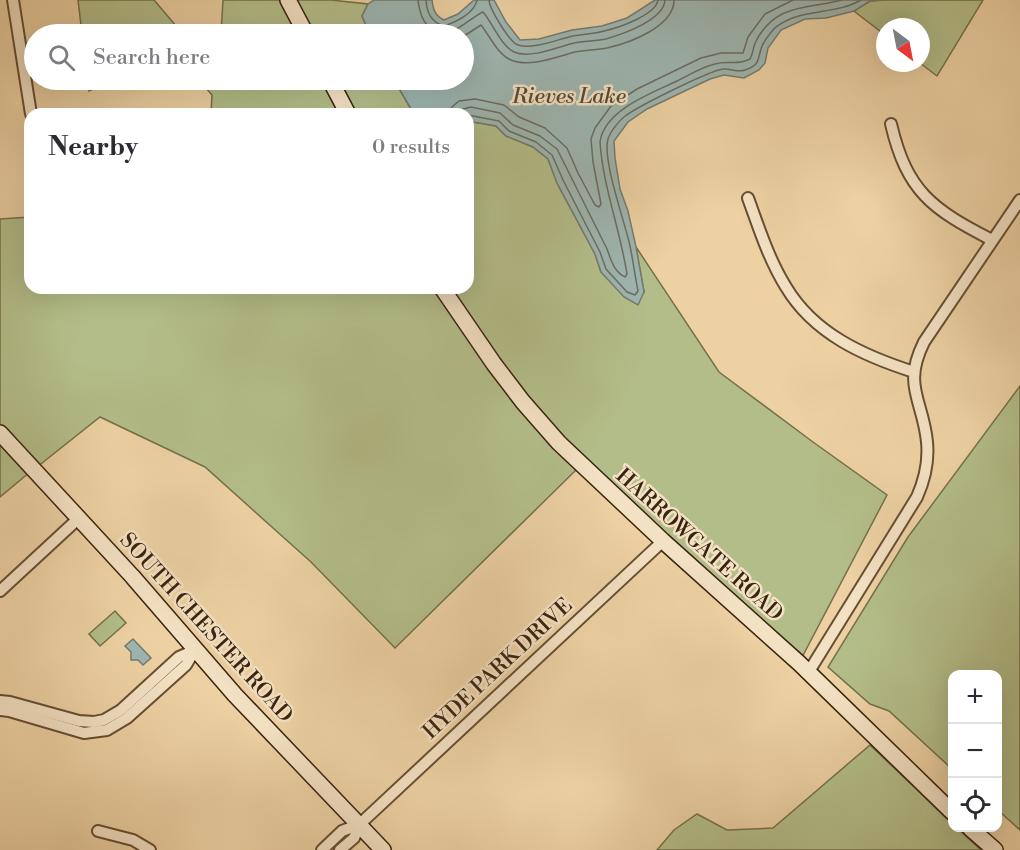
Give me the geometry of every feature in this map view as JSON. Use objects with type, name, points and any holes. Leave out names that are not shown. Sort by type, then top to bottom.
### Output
[{"type":"main road","points":[[288,0],[301,24]]},
{"type":"main road","points":[[335,90],[345,108]]},
{"type":"main road","name":"HARROWGATE ROAD","points":[[446,294],[523,402],[559,443],[808,673],[948,808]]},
{"type":"main road","name":"SOUTH CHESTER ROAD","points":[[0,433],[79,518],[235,695],[383,850]]},
{"type":"main road","points":[[975,832],[995,850]]},
{"type":"street","points":[[13,0],[24,70]]},
{"type":"street","points":[[27,90],[30,108]]},
{"type":"street","points":[[891,124],[903,166],[922,194],[939,209],[992,240]]},
{"type":"street","points":[[748,198],[770,256],[785,286],[808,316],[846,345],[914,372]]},
{"type":"street","points":[[808,673],[917,497],[923,483],[928,454],[927,439],[915,395],[914,372],[918,353],[1020,200]]},
{"type":"street","points":[[0,591],[79,518]]},
{"type":"street","name":"HYDE PARK DRIVE","points":[[322,850],[342,831],[360,824],[663,541]]},
{"type":"street","points":[[0,701],[79,722],[104,720],[121,710],[179,657],[195,650]]},
{"type":"street","points":[[0,710],[84,732],[107,730],[127,718],[186,665],[195,650]]},
{"type":"street","name":"HYDE PARK DRIVE","points":[[340,850],[354,838],[360,824]]},
{"type":"street","points":[[98,831],[133,840],[150,850]]},
{"type":"green space","points":[[78,0],[154,0],[174,24],[81,24]]},
{"type":"green space","points":[[223,0],[279,0],[292,24],[222,24]]},
{"type":"green space","points":[[288,0],[331,0],[368,4],[362,16],[366,24],[301,24]]},
{"type":"green space","points":[[983,0],[937,76],[930,71],[930,18],[876,18],[876,28],[854,11],[870,1]]},
{"type":"green space","points":[[208,90],[327,90],[337,108],[211,108],[212,95]]},
{"type":"green space","points":[[335,90],[400,90],[410,108],[345,108]]},
{"type":"green space","points":[[474,122],[496,126],[506,136],[533,147],[548,159],[557,183],[595,254],[601,272],[644,292],[636,247],[719,372],[887,495],[799,663],[559,443],[447,294],[474,294]]},
{"type":"green space","points":[[24,217],[24,294],[442,294],[549,441],[576,470],[395,648],[311,562],[205,467],[100,417],[37,467],[0,428],[0,219]]},
{"type":"green space","points":[[1020,386],[1020,830],[1002,814],[1002,670],[948,670],[948,765],[889,711],[870,704],[828,667],[908,537]]},
{"type":"green space","points":[[0,440],[30,472],[0,497]]},
{"type":"green space","points":[[115,611],[126,623],[100,646],[89,634]]},
{"type":"green space","points":[[870,745],[948,819],[948,832],[961,832],[981,850],[657,850],[674,830],[697,814],[727,830],[773,828]]},
{"type":"water","name":"Rieves Lake","points":[[374,0],[432,0],[435,12],[444,20],[458,14],[474,0],[494,0],[506,22],[520,40],[539,39],[572,30],[602,26],[627,18],[655,0],[883,0],[870,1],[854,11],[826,18],[805,19],[781,30],[768,48],[765,63],[759,70],[744,78],[724,75],[710,79],[647,109],[628,122],[614,141],[620,189],[628,211],[644,292],[638,305],[624,297],[601,272],[595,254],[557,183],[548,159],[533,147],[506,136],[496,126],[474,122],[474,108],[410,108],[400,90],[474,90],[474,24],[366,24],[362,16],[368,4]]},
{"type":"water","points":[[133,639],[151,658],[143,665],[138,660],[131,660],[131,652],[125,646]]}]
